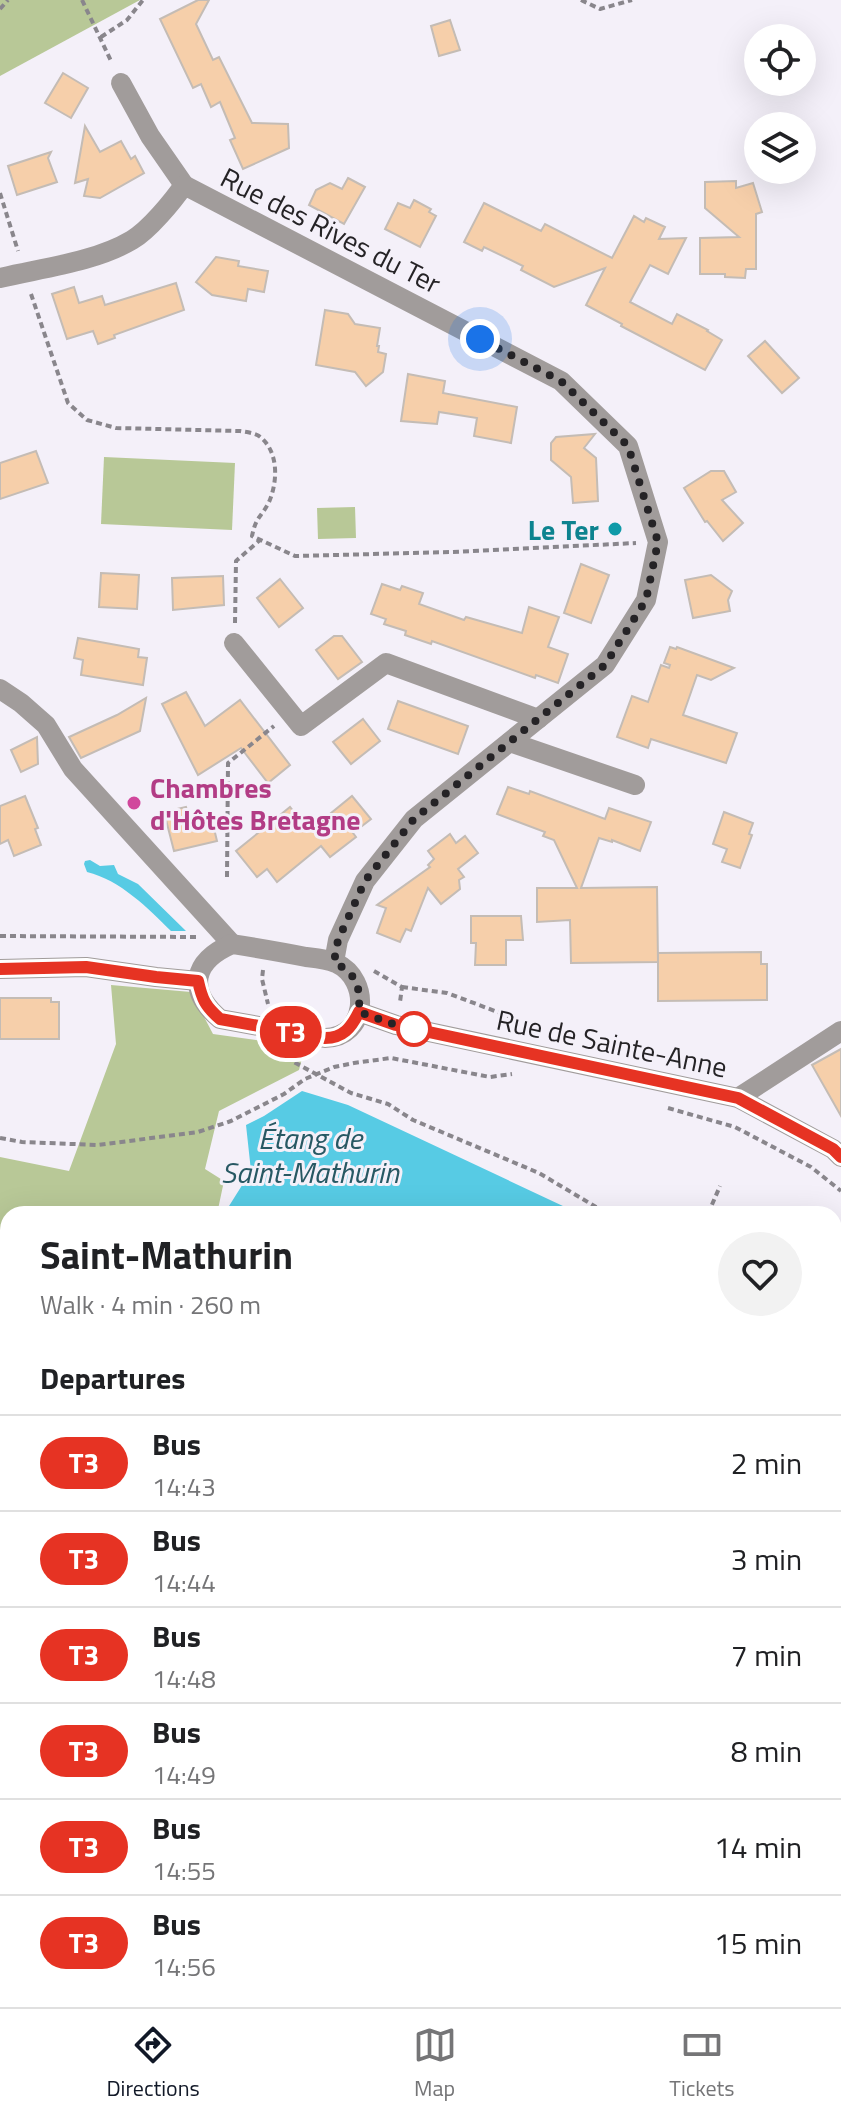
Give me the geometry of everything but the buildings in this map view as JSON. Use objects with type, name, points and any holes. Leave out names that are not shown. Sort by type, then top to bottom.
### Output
[{"type":"street","name":"Rue des Rives du Ter","points":[[121,83],[150,136],[184,185],[561,381],[628,446],[658,542],[646,600],[605,665],[414,819],[365,881],[338,940],[334,962]]},
{"type":"street","name":"Rue des Rives du Ter","points":[[0,278],[106,253],[136,238],[173,201],[184,185]]},
{"type":"street","points":[[234,643],[301,726],[386,663],[538,719]]},
{"type":"street","points":[[0,689],[46,725],[73,769],[227,938],[334,962],[350,972],[358,984],[359,1012],[351,1027],[336,1038],[325,1038],[220,1019],[202,999],[198,981],[208,957],[227,938]]},
{"type":"street","points":[[510,742],[635,785]]},
{"type":"street","points":[[0,969],[86,967],[198,981]]},
{"type":"street","name":"Rue de Sainte-Anne","points":[[359,1012],[396,1025],[738,1098],[833,1149],[841,1157]]},
{"type":"street","points":[[738,1098],[841,1031]]},
{"type":"path","points":[[0,9],[8,0]]},
{"type":"path","points":[[82,0],[104,44]]},
{"type":"path","points":[[101,37],[127,20],[143,0]]},
{"type":"path","points":[[581,0],[600,9],[632,0]]},
{"type":"path","points":[[0,193],[68,403],[87,420],[116,428],[257,434],[269,447],[275,464],[275,480],[270,499],[255,520],[252,536],[295,556],[658,542]]},
{"type":"path","points":[[234,643],[236,561],[260,540]]},
{"type":"path","points":[[227,877],[228,763],[266,733]]},
{"type":"path","points":[[0,936],[227,938]]},
{"type":"path","points":[[0,1138],[22,1142],[98,1145],[198,1132],[231,1121],[284,1094],[305,1079],[334,1067],[391,1058],[490,1077],[521,1072]]},
{"type":"path","points":[[315,1075],[351,1093],[388,1104],[413,1120],[539,1173],[594,1206]]},
{"type":"path","points":[[664,1107],[735,1127],[811,1167],[841,1191]]},
{"type":"path","points":[[711,1206],[720,1186]]},
{"type":"green space","points":[[0,0],[140,0],[0,76]]},
{"type":"green space","points":[[104,457],[235,463],[232,530],[101,524]]},
{"type":"green space","points":[[355,507],[356,538],[318,539],[317,508]]},
{"type":"green space","points":[[111,985],[191,992],[213,1034],[305,1047],[299,1070],[219,1111],[205,1169],[224,1181],[219,1206],[0,1206],[0,1157],[69,1171],[116,1044]]},
{"type":"water","points":[[90,860],[100,866],[114,865],[118,874],[138,884],[186,931],[171,931],[122,888],[87,872],[84,864]]},
{"type":"water","name":"Étang de Saint-Mathurin","points":[[302,1091],[348,1105],[563,1206],[229,1206],[251,1171],[246,1125]]},
{"type":"bus line","name":"T3","points":[[0,969],[86,967],[198,981],[202,999],[220,1019],[325,1038],[336,1038],[344,1033],[359,1012],[396,1025],[738,1098],[833,1149],[841,1157]]},
{"type":"place","name":"Le Ter","points":[[615,529]]},
{"type":"place","name":"Chambres d'Hôtes Bretagne","points":[[134,803]]},
{"type":"route","points":[[414,1029],[424,1031],[359,1012],[358,984],[350,972],[334,962],[338,940],[365,881],[414,819],[605,665],[646,600],[658,542],[628,446],[561,381],[480,339]]}]
